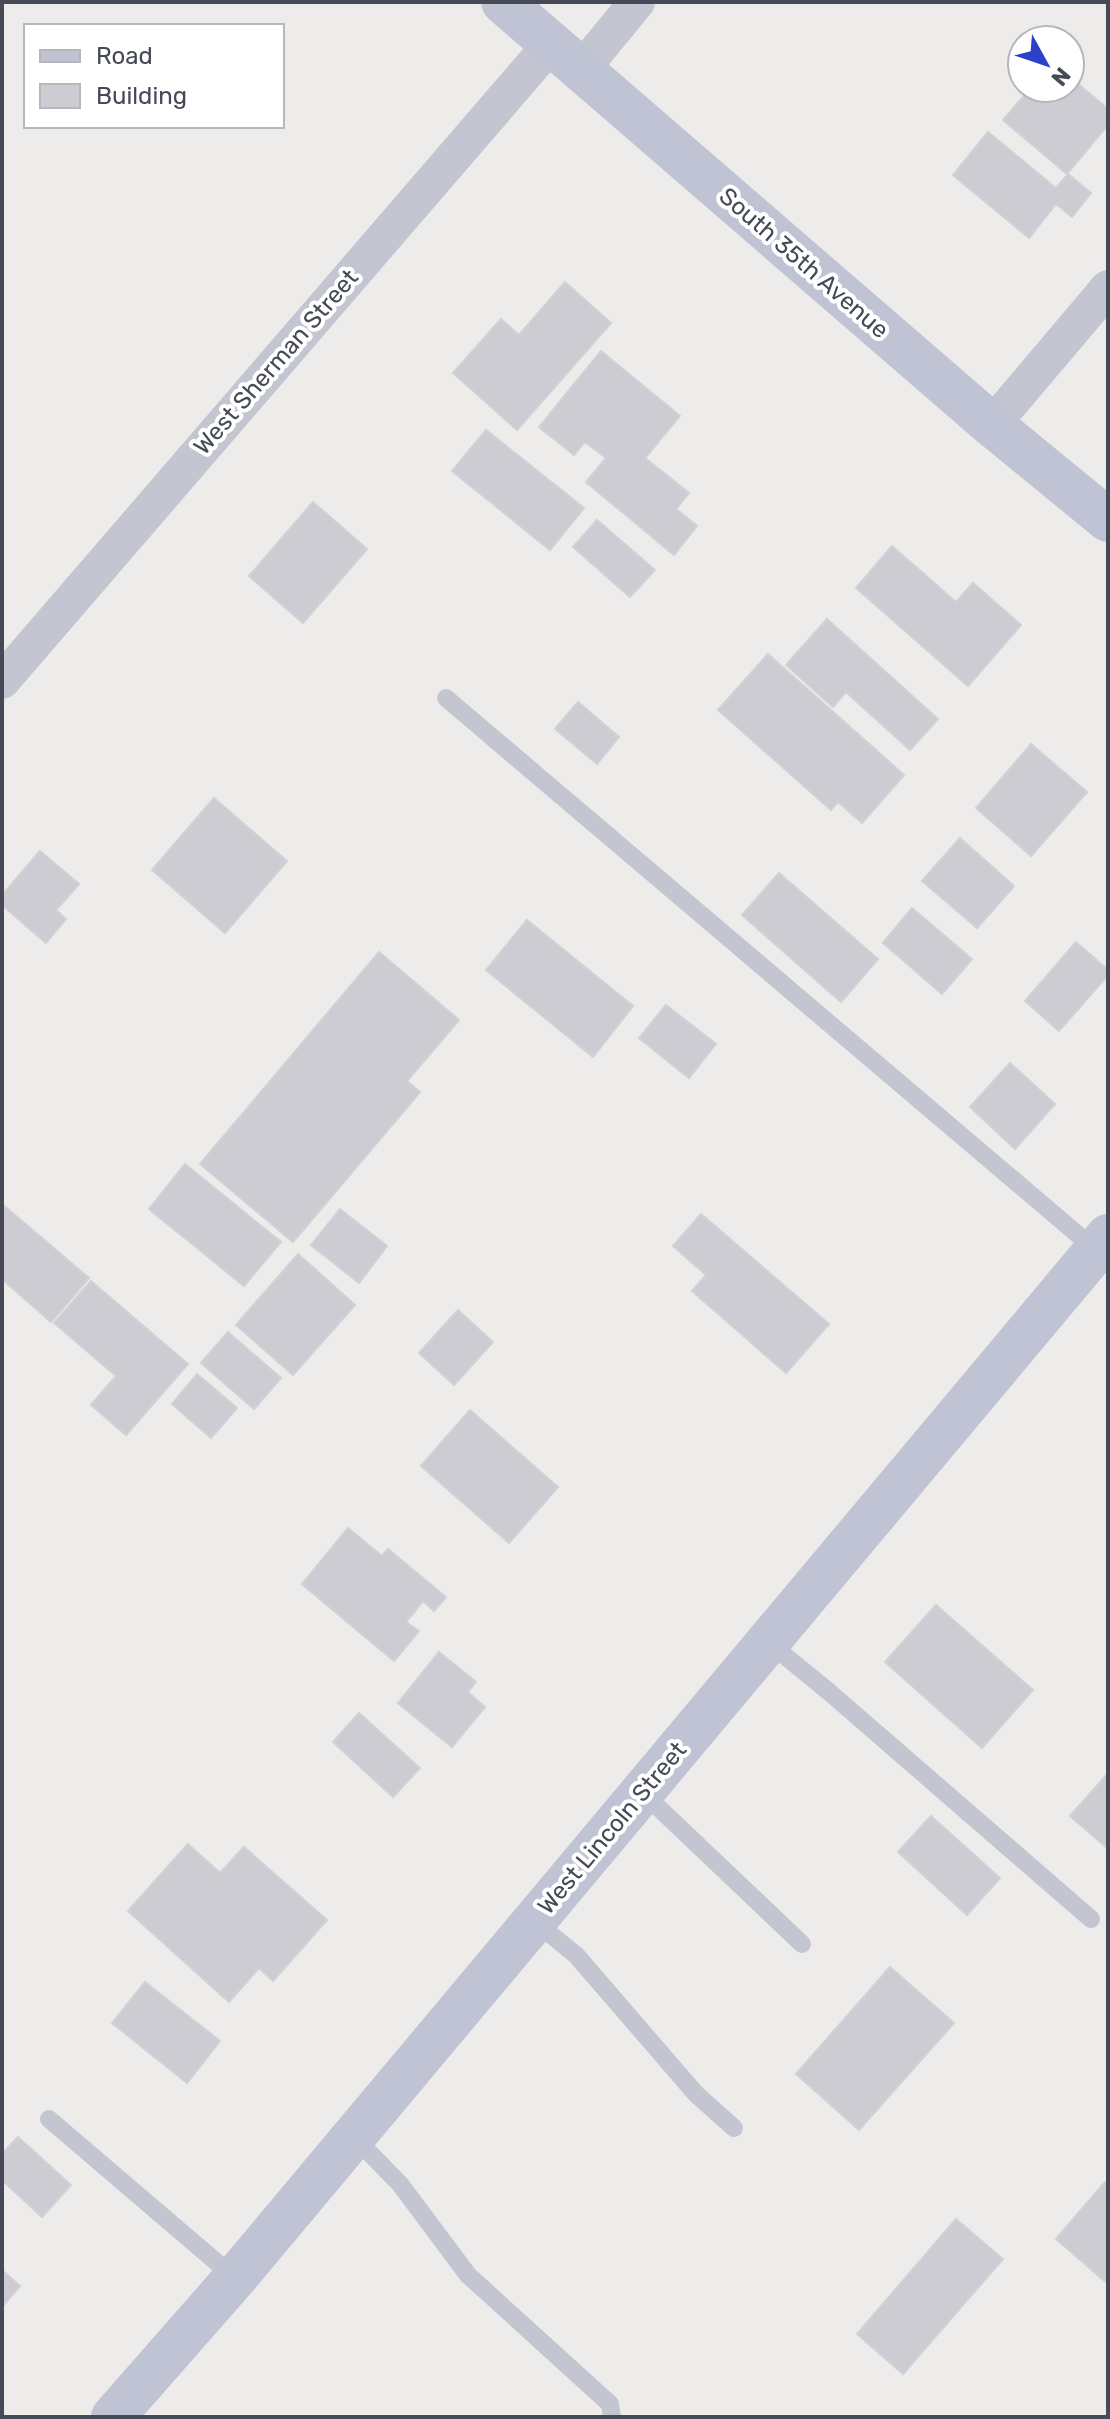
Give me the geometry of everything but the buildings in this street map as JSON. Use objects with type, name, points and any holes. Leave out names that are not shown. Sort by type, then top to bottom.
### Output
[{"type":"street","name":"South 35th Avenue","points":[[503,2],[992,425],[1108,520]]},
{"type":"street","name":"West Sherman Street","points":[[2,681],[566,57],[637,2]]},
{"type":"street","points":[[992,425],[1108,288]]},
{"type":"street","name":"West Lincoln Street","points":[[113,2417],[235,2278],[1102,1243]]},
{"type":"lane","points":[[446,698],[1102,1243]]},
{"type":"lane","points":[[768,1642],[1091,1919]]},
{"type":"lane","points":[[642,1792],[802,1944]]},
{"type":"lane","points":[[534,1921],[576,1955],[696,2094],[734,2128]]},
{"type":"lane","points":[[49,2119],[235,2278]]},
{"type":"lane","points":[[353,2136],[400,2184],[468,2275],[610,2404],[612,2417]]}]
